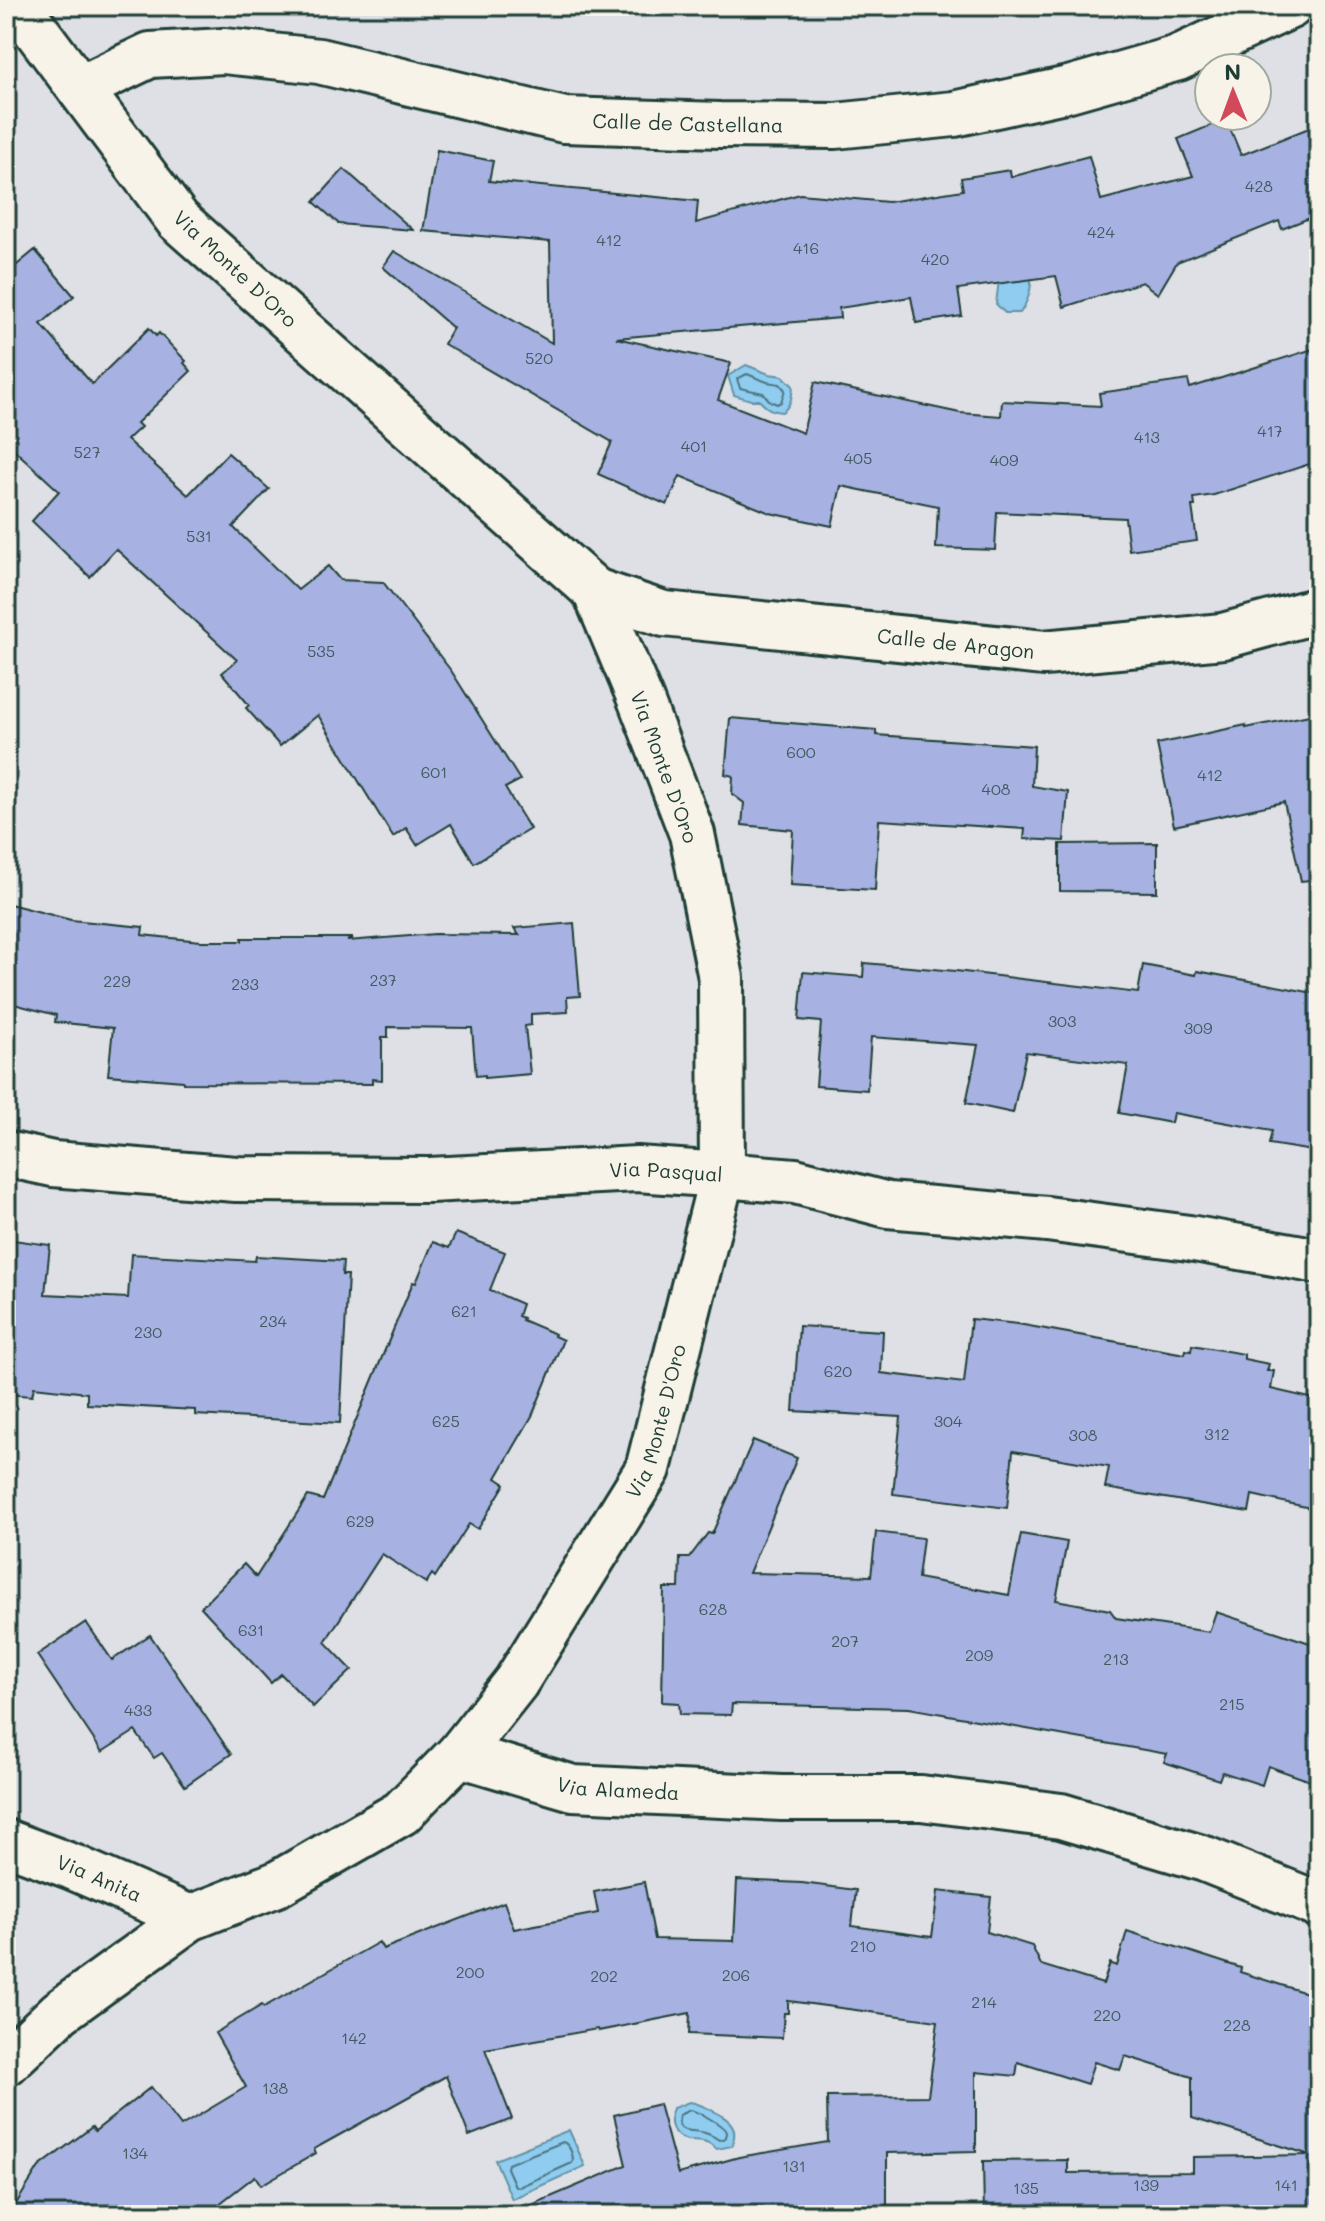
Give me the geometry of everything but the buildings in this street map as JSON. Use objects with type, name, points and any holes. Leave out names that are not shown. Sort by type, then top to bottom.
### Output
[{"type":"street","name":"Via Monte D'Oro","points":[[18,6],[178,220],[595,591],[692,834],[721,978],[722,1175],[648,1469],[516,1682],[459,1754]]},
{"type":"street","name":"Calle de Castellana","points":[[81,88],[150,55],[224,51],[319,61],[564,120],[835,126],[954,114],[1069,89],[1178,58],[1290,6]]},
{"type":"street","name":"Calle de Aragon","points":[[595,591],[664,614],[1044,653],[1223,636],[1319,610]]},
{"type":"street","name":"Via Pasqual","points":[[6,1154],[53,1164],[236,1179],[430,1180],[637,1169],[722,1175],[795,1181],[888,1205],[1047,1219],[1189,1238],[1319,1261]]},
{"type":"street","name":"Via Alameda","points":[[459,1754],[573,1788],[782,1798],[921,1798],[1061,1816],[1205,1859],[1319,1905]]},
{"type":"street","points":[[6,2063],[60,2012],[190,1918],[277,1884],[401,1813],[459,1754]]},
{"type":"street","name":"Via Anita","points":[[6,1842],[73,1867],[190,1918]]},
{"type":"water","points":[[1031,266],[1030,291],[1024,307],[1020,313],[1005,313],[996,304],[1000,272]]},
{"type":"water","points":[[746,365],[783,376],[793,386],[785,410],[775,411],[759,400],[734,395],[728,376]]},
{"type":"water","points":[[689,2102],[712,2110],[729,2121],[734,2133],[732,2146],[717,2149],[707,2142],[687,2140],[674,2132],[671,2123],[673,2108]]},
{"type":"water","points":[[569,2130],[585,2166],[512,2199],[495,2160]]}]
